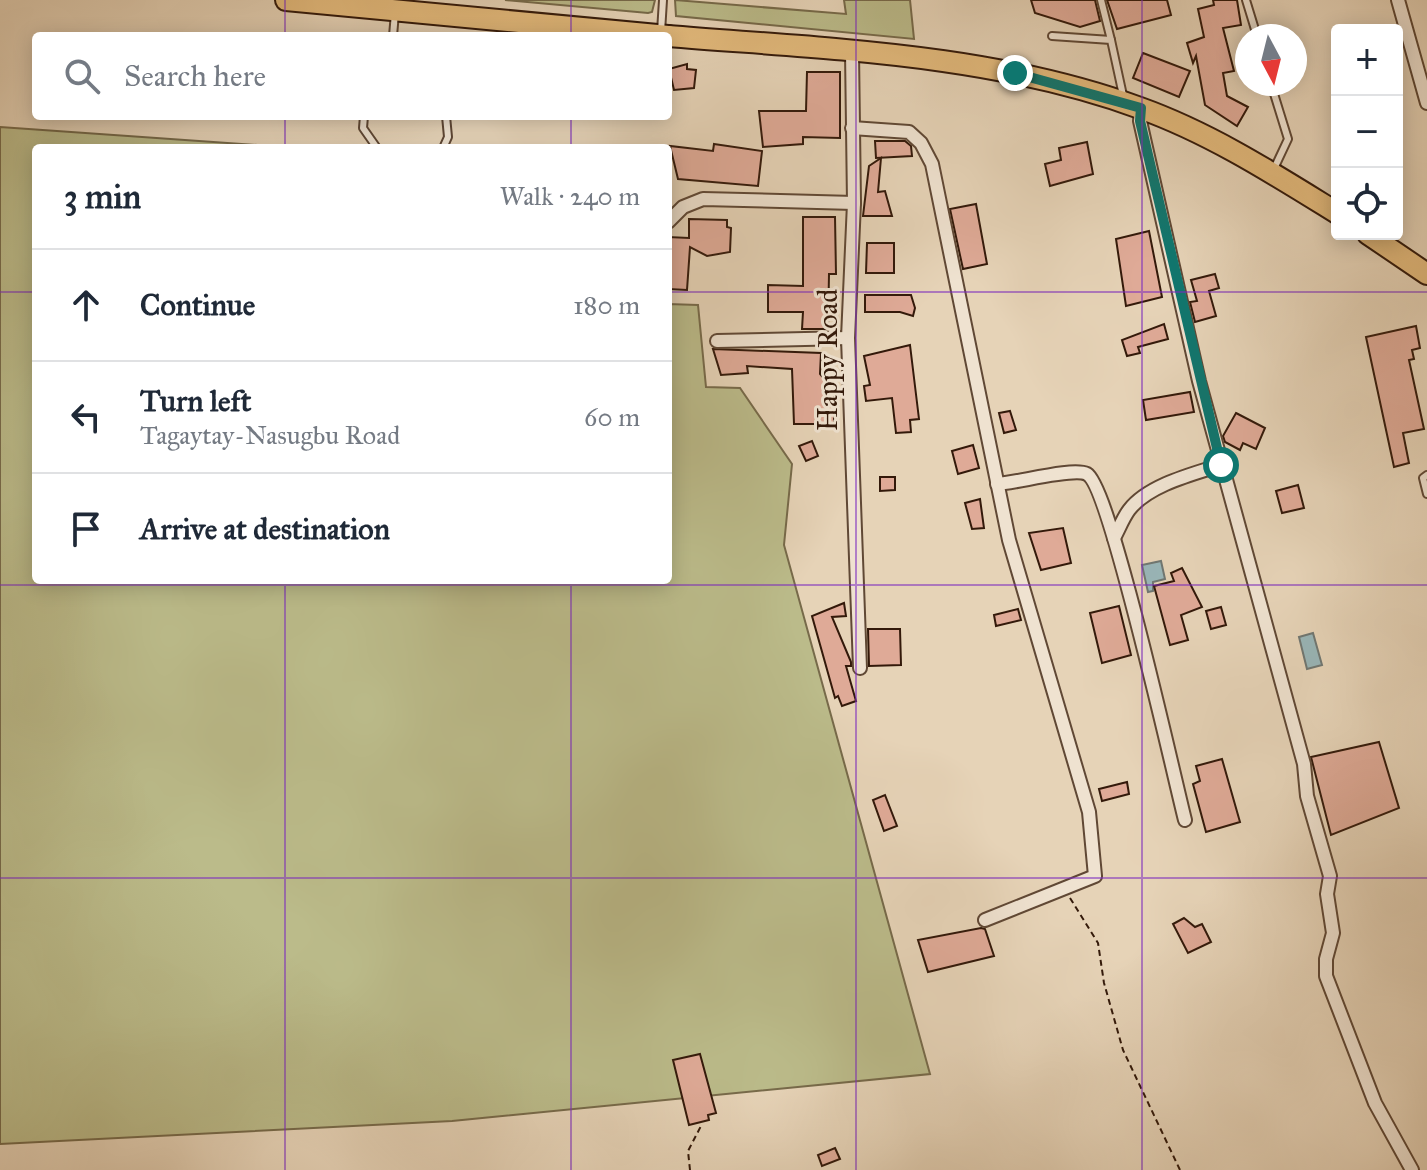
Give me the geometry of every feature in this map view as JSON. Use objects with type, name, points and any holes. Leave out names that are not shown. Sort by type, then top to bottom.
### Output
[{"type":"main road","points":[[286,0],[400,6],[497,23],[620,32]]},
{"type":"main road","points":[[672,36],[852,52],[1015,73],[1133,105],[1206,137],[1331,209]]},
{"type":"main road","points":[[1377,240],[1427,274]]},
{"type":"street","points":[[1398,0],[1427,103]]},
{"type":"street","name":"Happy Road","points":[[852,52],[854,203],[848,338],[860,668]]},
{"type":"street","points":[[1133,105],[1221,465],[1304,764],[1307,796],[1329,865],[1327,894],[1333,933],[1326,968],[1332,998],[1375,1103],[1412,1170]]},
{"type":"street","points":[[852,128],[909,132],[921,143],[932,164],[1009,540],[1089,812],[1095,876],[1065,891],[985,920]]},
{"type":"street","points":[[672,218],[683,207],[703,199],[854,203]]},
{"type":"street","points":[[717,341],[848,338]]},
{"type":"street","points":[[1114,538],[1129,510],[1139,500],[1190,475],[1221,465]]},
{"type":"street","points":[[997,484],[1020,483],[1074,471],[1087,474],[1095,482],[1114,538],[1185,820]]},
{"type":"lane","points":[[661,32],[663,0]]},
{"type":"lane","points":[[1101,0],[1133,105]]},
{"type":"lane","points":[[1246,0],[1253,24]]},
{"type":"lane","points":[[394,32],[400,6]]},
{"type":"lane","points":[[1052,36],[1111,40]]},
{"type":"lane","points":[[1272,173],[1288,139],[1275,96]]},
{"type":"lane","points":[[364,120],[363,128],[374,144]]},
{"type":"lane","points":[[446,120],[450,144]]},
{"type":"lane","points":[[445,144],[448,137]]},
{"type":"lane","points":[[1427,475],[1423,478],[1427,494]]},
{"type":"path","points":[[1065,891],[1098,943],[1104,983],[1123,1050],[1180,1170]]},
{"type":"path","points":[[690,1170],[688,1151],[702,1124]]},
{"type":"green space","points":[[505,0],[655,0],[652,12],[648,13]]},
{"type":"green space","points":[[675,0],[846,14],[844,0],[910,0],[914,39],[676,16]]},
{"type":"green space","points":[[0,127],[243,144],[32,144],[32,584],[672,584],[672,304],[698,305],[706,387],[740,388],[792,464],[784,545],[930,1074],[452,1121],[0,1144]]},
{"type":"water","points":[[1161,561],[1165,579],[1153,582],[1153,591],[1148,592],[1142,565]]},
{"type":"water","points":[[1313,633],[1322,665],[1307,669],[1299,637]]},
{"type":"building","points":[[1031,0],[1095,0],[1100,21],[1080,27],[1035,13]]},
{"type":"building","points":[[1107,0],[1167,0],[1171,15],[1117,29]]},
{"type":"building","points":[[1213,0],[1237,0],[1241,24],[1223,28],[1234,71],[1223,73],[1227,96],[1248,107],[1237,126],[1205,105],[1196,56],[1193,63],[1187,43],[1204,37],[1198,9],[1214,5]]},
{"type":"building","points":[[1143,53],[1190,71],[1179,97],[1133,78]]},
{"type":"building","points":[[687,64],[687,69],[696,70],[694,88],[674,90],[672,68]]},
{"type":"building","points":[[807,72],[840,72],[840,138],[803,137],[803,144],[763,147],[759,111],[806,111]]},
{"type":"building","points":[[875,141],[905,141],[911,146],[912,156],[876,158]]},
{"type":"building","points":[[1087,142],[1093,174],[1050,186],[1045,164],[1061,160],[1059,148]]},
{"type":"building","points":[[714,144],[762,151],[758,186],[678,179],[672,146],[713,151]]},
{"type":"building","points":[[881,158],[878,192],[885,191],[892,216],[863,216],[869,166]]},
{"type":"building","points":[[976,204],[987,264],[963,269],[950,209]]},
{"type":"building","points":[[803,217],[835,217],[836,274],[829,274],[828,329],[802,329],[803,312],[768,312],[768,285],[803,286]]},
{"type":"building","points":[[689,219],[727,220],[727,227],[731,228],[730,252],[707,256],[690,247],[687,290],[672,289],[672,237],[689,238]]},
{"type":"building","points":[[1149,231],[1162,297],[1126,306],[1116,239]]},
{"type":"building","points":[[867,243],[894,243],[894,273],[866,273]]},
{"type":"building","points":[[1215,274],[1219,288],[1209,291],[1216,316],[1195,322],[1190,302],[1197,301],[1191,280]]},
{"type":"building","points":[[865,295],[911,295],[915,308],[913,316],[900,312],[865,312]]},
{"type":"building","points":[[1164,324],[1168,339],[1138,347],[1140,353],[1127,356],[1122,340]]},
{"type":"building","points":[[1416,326],[1420,348],[1412,350],[1414,359],[1409,360],[1424,429],[1403,433],[1409,463],[1394,467],[1366,337]]},
{"type":"building","points":[[910,345],[919,419],[910,420],[911,432],[896,433],[892,398],[866,401],[864,386],[870,385],[864,356]]},
{"type":"building","points":[[713,349],[821,353],[820,374],[834,391],[834,424],[794,424],[792,369],[747,366],[748,373],[721,375]]},
{"type":"building","points":[[1190,392],[1194,412],[1146,420],[1143,400]]},
{"type":"building","points":[[1010,411],[1016,430],[1004,433],[999,413]]},
{"type":"building","points":[[1236,413],[1265,428],[1256,449],[1243,443],[1240,450],[1225,442],[1223,436]]},
{"type":"building","points":[[812,441],[818,456],[806,461],[799,446]]},
{"type":"building","points":[[973,445],[979,468],[958,474],[952,451]]},
{"type":"building","points":[[880,477],[895,477],[895,490],[880,491]]},
{"type":"building","points":[[1298,485],[1304,508],[1282,513],[1276,491]]},
{"type":"building","points":[[980,499],[984,528],[972,529],[965,503]]},
{"type":"building","points":[[1063,528],[1071,563],[1041,570],[1029,533]]},
{"type":"building","points":[[1182,568],[1202,607],[1181,615],[1188,640],[1170,645],[1154,586],[1174,581],[1171,573]]},
{"type":"building","points":[[844,603],[846,616],[832,617],[851,662],[851,666],[846,666],[856,701],[842,706],[838,696],[835,698],[812,616]]},
{"type":"building","points":[[1119,606],[1131,655],[1102,663],[1090,613]]},
{"type":"building","points":[[1221,607],[1226,625],[1211,629],[1206,611]]},
{"type":"building","points":[[1018,609],[1021,620],[996,626],[994,615]]},
{"type":"building","points":[[868,629],[900,629],[901,665],[869,666]]},
{"type":"building","points":[[1379,742],[1399,808],[1331,835],[1311,757]]},
{"type":"building","points":[[1222,759],[1240,822],[1206,832],[1193,784],[1200,781],[1196,766]]},
{"type":"building","points":[[1127,782],[1129,794],[1102,801],[1099,789]]},
{"type":"building","points":[[885,795],[897,826],[884,831],[873,800]]},
{"type":"building","points":[[1184,918],[1195,927],[1202,924],[1211,942],[1188,953],[1173,924]]},
{"type":"building","points":[[985,929],[994,956],[928,972],[918,940]]},
{"type":"building","points":[[700,1054],[716,1113],[708,1115],[709,1120],[689,1125],[673,1060]]},
{"type":"building","points":[[835,1148],[840,1159],[822,1166],[818,1155]]},
{"type":"route","points":[[1015,73],[1141,108],[1140,121],[1221,465]]}]
